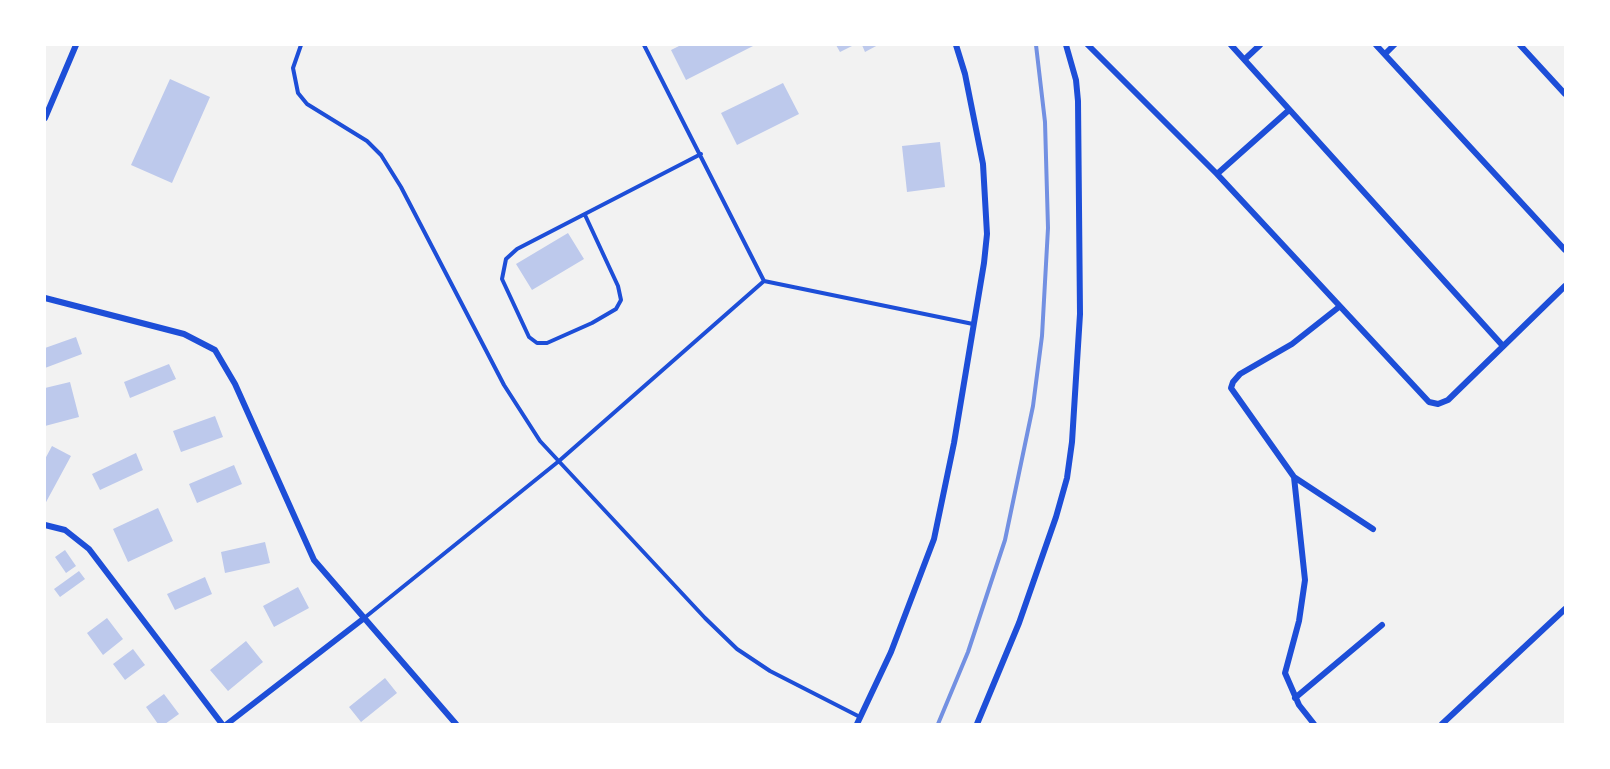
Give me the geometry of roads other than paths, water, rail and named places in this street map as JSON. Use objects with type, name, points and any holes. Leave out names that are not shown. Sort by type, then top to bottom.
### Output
[{"type":"street","points":[[45,118],[76,45]]},
{"type":"street","points":[[857,724],[904,622],[934,539],[954,443],[987,234],[986,196],[974,112],[956,45]]},
{"type":"street","points":[[977,724],[1019,623],[1050,535],[1066,478],[1072,442],[1080,314],[1078,100],[1076,80],[1066,45]]},
{"type":"street","points":[[1088,45],[1217,174],[1418,392],[1433,403],[1448,400],[1565,286]]},
{"type":"street","points":[[1231,45],[1503,346]]},
{"type":"street","points":[[1245,59],[1260,45]]},
{"type":"street","points":[[1376,45],[1565,250]]},
{"type":"street","points":[[1385,54],[1394,45]]},
{"type":"street","points":[[1520,45],[1565,94]]},
{"type":"street","points":[[1217,174],[1289,110]]},
{"type":"street","points":[[45,298],[184,334],[215,350],[235,384],[307,547],[322,570],[363,619],[456,724]]},
{"type":"street","points":[[1339,307],[1292,344],[1240,374],[1231,385],[1234,396],[1294,477],[1373,529]]},
{"type":"street","points":[[1294,477],[1305,580],[1299,621],[1285,673],[1295,698],[1314,724]]},
{"type":"street","points":[[45,525],[65,530],[89,549],[225,724],[363,619]]},
{"type":"street","points":[[1442,724],[1565,609]]},
{"type":"street","points":[[1295,698],[1382,625]]},
{"type":"lane","points":[[301,45],[293,68],[298,93],[307,104],[367,141],[381,154],[401,187],[518,410],[540,441],[705,618],[737,649],[770,671],[860,717]]},
{"type":"lane","points":[[644,45],[764,281]]},
{"type":"lane","points":[[585,215],[618,286],[621,300],[616,309],[592,323],[547,343],[537,343],[529,337],[502,279],[504,265],[517,249],[701,154]]},
{"type":"lane","points":[[363,619],[559,461],[764,281]]},
{"type":"lane","points":[[764,281],[973,324]]},
{"type":"railway","points":[[938,724],[968,652],[1005,540],[1033,406],[1042,336],[1048,228],[1045,122],[1036,45]]}]
